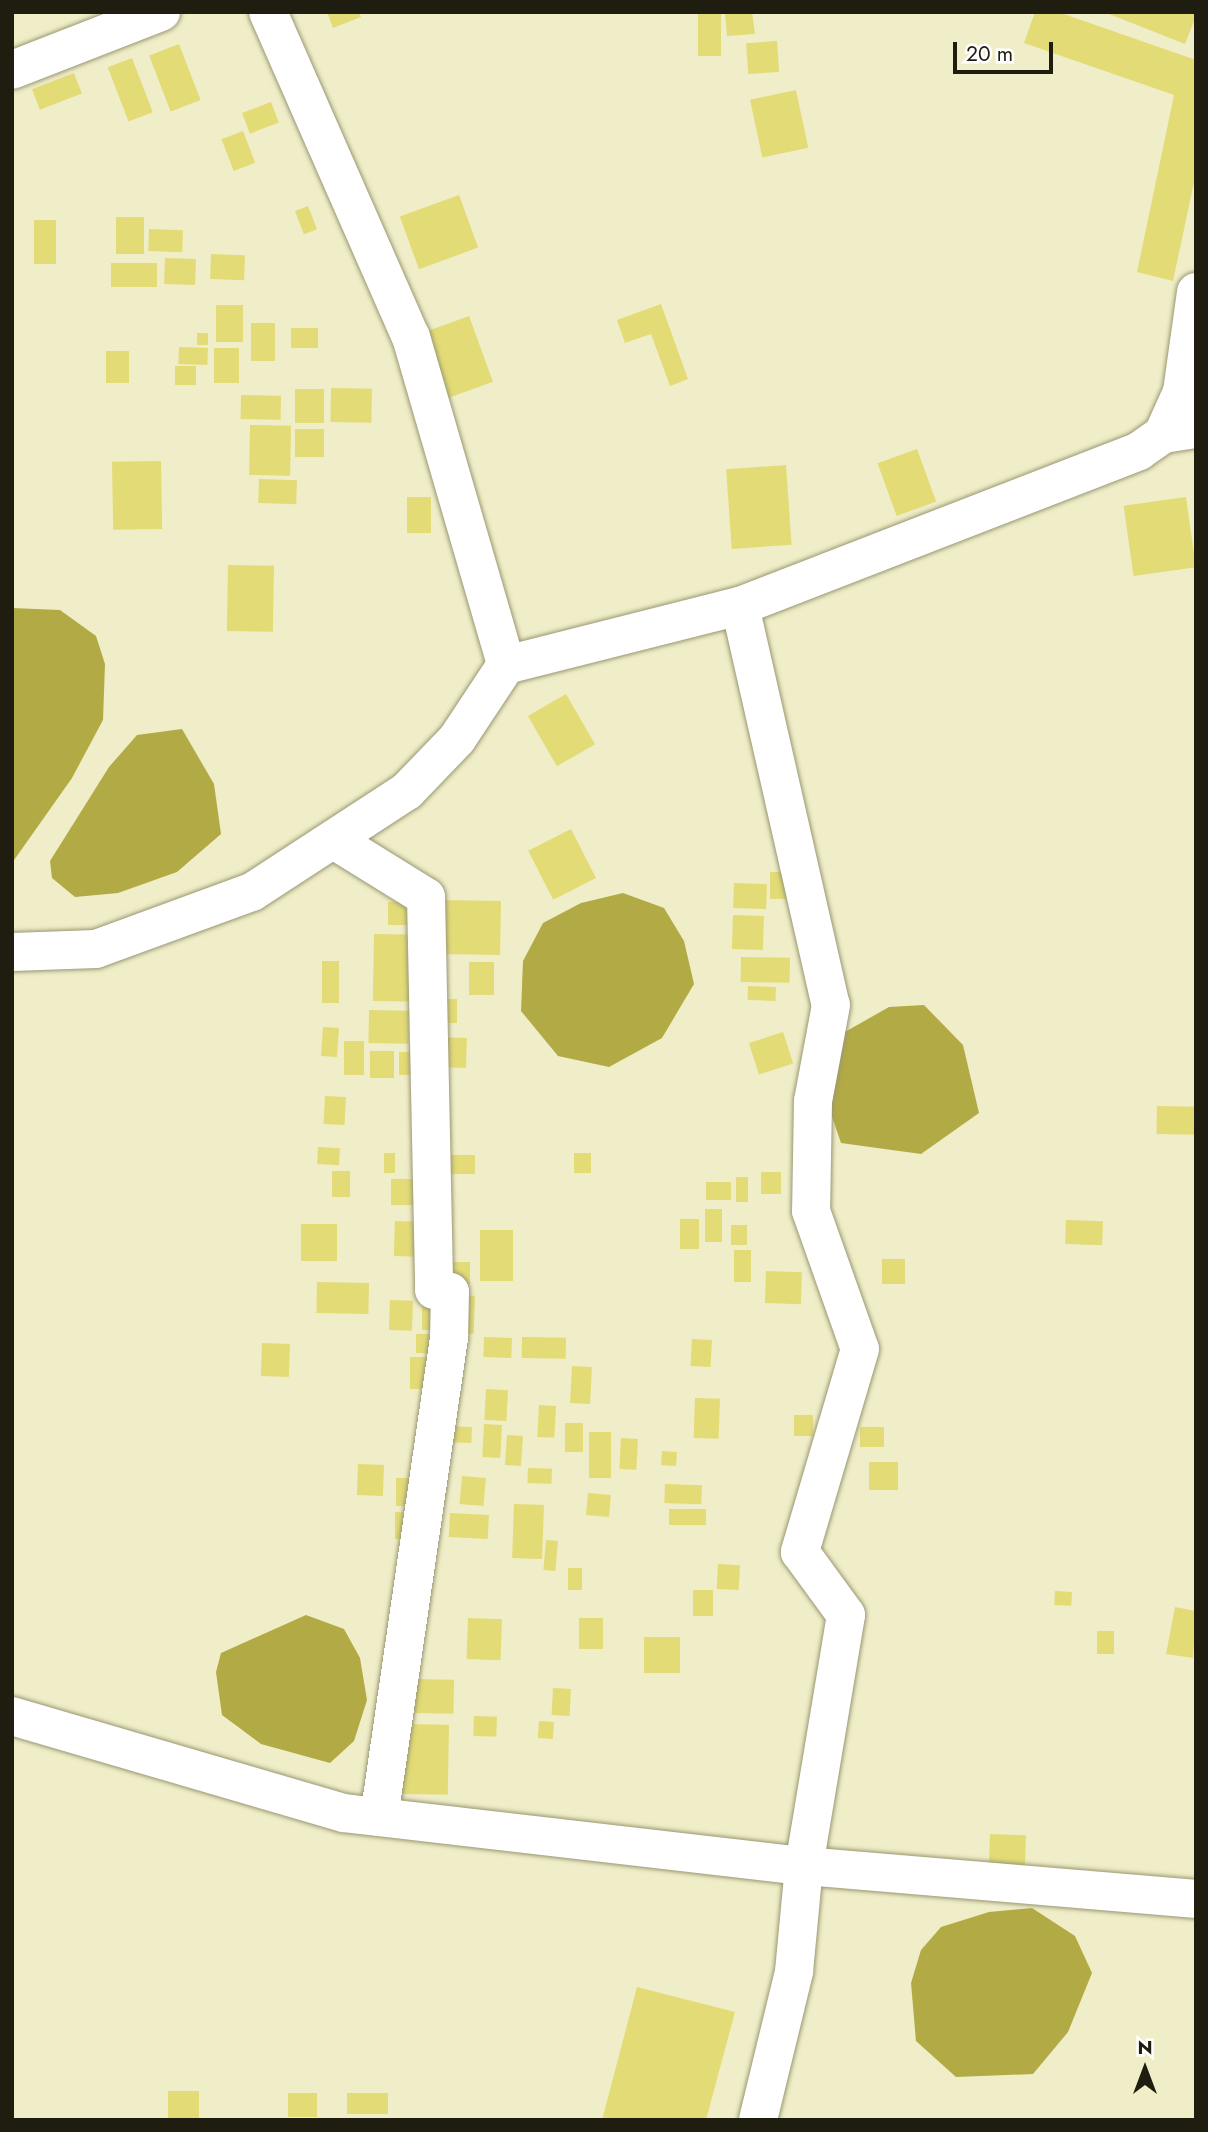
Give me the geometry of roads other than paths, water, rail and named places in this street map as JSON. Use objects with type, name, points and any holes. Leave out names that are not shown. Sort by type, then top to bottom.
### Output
[{"type":"street","points":[[12,70],[161,12]]},
{"type":"street","points":[[268,12],[411,338],[506,664]]},
{"type":"street","points":[[12,952],[96,949],[156,930],[252,892],[407,791],[457,739],[506,664],[740,606],[1119,460],[1179,431],[1196,292]]},
{"type":"street","points":[[740,606],[831,1005],[813,1101],[811,1212],[860,1349],[800,1552],[846,1615],[804,1866],[794,1972],[758,2120]]},
{"type":"street","points":[[334,840],[426,897],[434,1290],[450,1292],[449,1338],[379,1817]]},
{"type":"street","points":[[12,1716],[344,1813],[804,1866],[1196,1899]]}]
